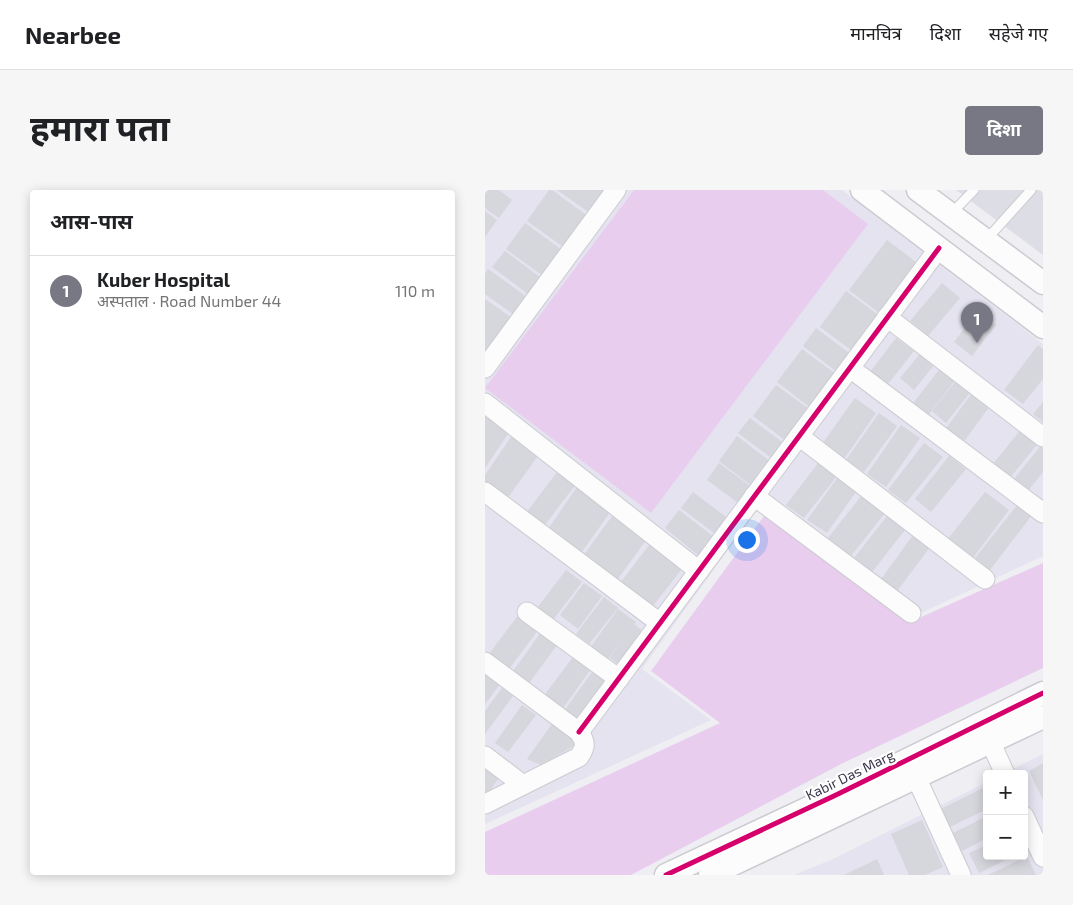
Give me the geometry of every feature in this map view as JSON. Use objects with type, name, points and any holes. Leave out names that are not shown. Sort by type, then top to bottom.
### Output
[{"type":"street","points":[[485,368],[616,190]]},
{"type":"street","points":[[863,190],[1043,327]]},
{"type":"street","points":[[918,190],[1043,284]]},
{"type":"street","points":[[579,732],[939,248]]},
{"type":"street","points":[[887,317],[1043,437]]},
{"type":"street","points":[[849,368],[1043,513]]},
{"type":"street","points":[[485,403],[699,571]]},
{"type":"street","points":[[799,436],[985,579]]},
{"type":"street","points":[[485,492],[660,623]]},
{"type":"street","points":[[754,496],[911,613]]},
{"type":"street","points":[[527,612],[619,679]]},
{"type":"street","points":[[485,662],[579,732],[585,741],[585,748],[579,757],[485,804]]},
{"type":"street","name":"Kabir Das Marg","points":[[710,875],[916,776],[1043,693]]},
{"type":"street","name":"Kabir Das Marg","points":[[666,875],[836,795],[986,732],[1043,717]]},
{"type":"street","points":[[986,732],[1003,770]]},
{"type":"street","points":[[485,756],[523,785]]},
{"type":"street","points":[[916,776],[961,875]]},
{"type":"street","points":[[1033,823],[1043,857]]},
{"type":"lane","points":[[950,214],[974,190]]},
{"type":"lane","points":[[986,241],[1031,190]]},
{"type":"shaded area","points":[[485,190],[842,190],[1043,344],[1043,556],[910,618],[759,507],[642,669],[711,720],[485,824]]},
{"type":"shaded area","points":[[634,190],[823,190],[868,224],[651,513],[485,388]]},
{"type":"shaded area","points":[[956,190],[1043,190],[1043,255]]},
{"type":"shaded area","points":[[764,516],[910,622],[1043,563],[1043,668],[841,764],[631,875],[485,875],[485,832],[720,723],[651,671]]},
{"type":"shaded area","points":[[1043,754],[1043,875],[794,875],[831,860],[983,784],[983,860],[1028,860],[1028,770],[1011,770]]},
{"type":"building","points":[[485,190],[499,190],[512,200],[499,218],[485,208]]},
{"type":"building","points":[[549,190],[552,190],[589,217],[566,249],[527,221]]},
{"type":"building","points":[[557,190],[611,190],[594,216]]},
{"type":"building","points":[[485,211],[497,220],[485,237]]},
{"type":"building","points":[[525,223],[562,250],[543,276],[506,249]]},
{"type":"building","points":[[887,240],[920,265],[882,315],[849,290]]},
{"type":"building","points":[[505,251],[541,278],[528,294],[492,267]]},
{"type":"building","points":[[488,269],[527,297],[514,315],[485,294],[485,274]]},
{"type":"building","points":[[942,283],[960,298],[928,336],[910,321]]},
{"type":"building","points":[[846,291],[881,317],[855,353],[820,327]]},
{"type":"building","points":[[485,299],[512,318],[488,352],[485,350]]},
{"type":"building","points":[[978,311],[996,325],[972,356],[954,342]]},
{"type":"building","points":[[816,328],[849,353],[836,371],[803,346]]},
{"type":"building","points":[[896,338],[914,351],[884,389],[867,376]]},
{"type":"building","points":[[1038,345],[1043,349],[1043,379],[1023,404],[1004,390]]},
{"type":"building","points":[[802,349],[837,375],[812,409],[777,382]]},
{"type":"building","points":[[924,349],[938,360],[914,390],[900,378]]},
{"type":"building","points":[[942,366],[957,378],[926,418],[911,406]]},
{"type":"building","points":[[959,377],[973,389],[946,423],[932,411]]},
{"type":"building","points":[[776,385],[809,409],[785,440],[753,416]]},
{"type":"building","points":[[975,389],[993,402],[962,444],[944,431]]},
{"type":"building","points":[[855,398],[876,413],[844,459],[822,444]]},
{"type":"building","points":[[1043,402],[1043,422],[1033,414]]},
{"type":"building","points":[[879,413],[897,426],[864,472],[846,460]]},
{"type":"building","points":[[485,416],[510,431],[485,468]]},
{"type":"building","points":[[750,418],[786,445],[774,460],[738,433]]},
{"type":"building","points":[[901,425],[920,438],[886,487],[867,474]]},
{"type":"building","points":[[1022,428],[1039,442],[1010,478],[993,464]]},
{"type":"building","points":[[513,434],[540,453],[507,499],[485,484],[485,475]]},
{"type":"building","points":[[737,436],[771,462],[752,486],[719,461]]},
{"type":"building","points":[[924,443],[943,457],[906,503],[888,490]]},
{"type":"building","points":[[1042,444],[1043,472],[1028,491],[1014,479]]},
{"type":"building","points":[[949,456],[966,469],[931,512],[915,499]]},
{"type":"building","points":[[819,462],[837,476],[804,518],[786,505]]},
{"type":"building","points":[[719,463],[753,488],[741,505],[707,480]]},
{"type":"building","points":[[561,467],[579,480],[541,530],[523,517]]},
{"type":"building","points":[[841,473],[860,486],[827,533],[807,520]]},
{"type":"building","points":[[577,487],[611,511],[579,556],[546,532]]},
{"type":"building","points":[[866,490],[889,508],[851,556],[828,538]]},
{"type":"building","points":[[693,492],[730,520],[718,536],[681,508]]},
{"type":"building","points":[[985,492],[1009,510],[972,559],[947,540]]},
{"type":"building","points":[[1018,504],[1032,515],[990,570],[975,558]]},
{"type":"building","points":[[679,510],[714,537],[699,556],[665,528]]},
{"type":"building","points":[[615,512],[649,536],[615,583],[581,559]]},
{"type":"building","points":[[890,512],[908,526],[869,576],[851,562]]},
{"type":"building","points":[[913,535],[930,547],[895,594],[879,582]]},
{"type":"building","points":[[653,540],[685,565],[649,611],[617,587]]},
{"type":"building","points":[[566,570],[582,582],[553,620],[537,608]]},
{"type":"building","points":[[584,583],[602,596],[578,629],[560,615]]},
{"type":"building","points":[[604,597],[618,608],[589,644],[576,634]]},
{"type":"building","points":[[618,609],[636,622],[634,624],[649,636],[624,669],[610,658],[622,640],[607,661],[590,648]]},
{"type":"building","points":[[519,614],[539,629],[509,669],[489,654]]},
{"type":"building","points":[[544,628],[560,641],[527,686],[511,674]]},
{"type":"building","points":[[576,653],[593,666],[561,711],[543,697]]},
{"type":"building","points":[[595,668],[612,680],[580,723],[564,711]]},
{"type":"building","points":[[485,671],[501,683],[485,704]]},
{"type":"building","points":[[502,688],[513,696],[485,734],[485,711]]},
{"type":"building","points":[[522,705],[536,715],[508,752],[495,743]]},
{"type":"building","points":[[552,724],[579,743],[541,765],[527,759]]},
{"type":"building","points":[[485,761],[502,773],[487,795],[485,794]]},
{"type":"building","points":[[1043,763],[1043,800],[1029,771]]},
{"type":"building","points":[[983,788],[983,811],[950,827],[941,809]]},
{"type":"building","points":[[983,818],[983,840],[962,851],[953,833]]},
{"type":"building","points":[[922,820],[943,867],[925,875],[909,875],[891,834]]},
{"type":"building","points":[[983,847],[983,860],[1006,860],[979,873],[969,853]]},
{"type":"building","points":[[1028,858],[1036,875],[988,875],[1019,860],[1028,860]]},
{"type":"building","points":[[877,859],[884,875],[844,875]]},
{"type":"cycle path","points":[[579,732],[939,248]]},
{"type":"cycle path","points":[[666,875],[836,795],[1043,693]]},
{"type":"place","name":"Kuber Hospital","points":[[977,343]]}]
